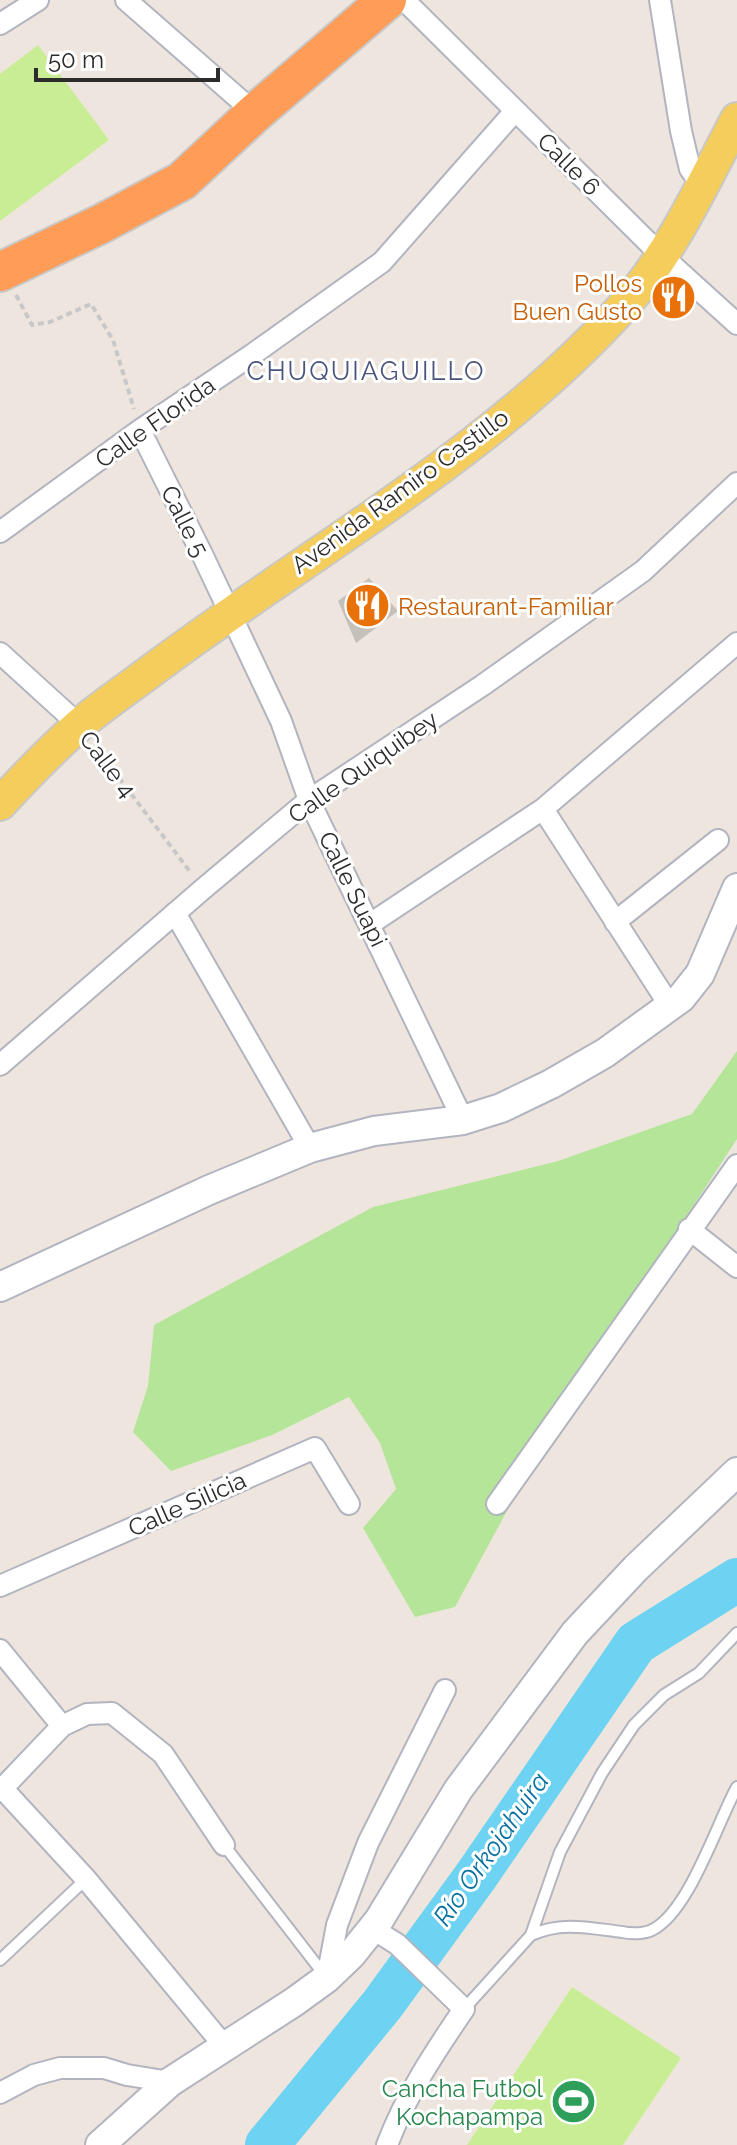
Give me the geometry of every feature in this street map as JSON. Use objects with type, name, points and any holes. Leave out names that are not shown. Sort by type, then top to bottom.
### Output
[{"type":"highway","points":[[2,271],[182,181],[255,113],[387,0]]},
{"type":"main road","name":"Avenida Ramiro Castillo","points":[[0,804],[79,725],[229,612],[430,474],[535,392],[586,345],[629,300],[662,256],[737,119]]},
{"type":"main road","points":[[0,1287],[209,1190],[310,1148],[374,1131],[463,1120],[501,1108],[551,1084],[605,1053],[681,998],[700,974],[737,888]]},
{"type":"main road","points":[[100,2145],[170,2082],[327,1978],[373,1929],[458,1790],[575,1633],[636,1568],[737,1472]]},
{"type":"street","points":[[0,24],[38,0]]},
{"type":"street","points":[[126,0],[255,113]]},
{"type":"street","name":"Calle 6","points":[[404,0],[662,256],[737,324]]},
{"type":"street","points":[[660,0],[681,131],[690,169],[702,185]]},
{"type":"street","name":"Calle Florida","points":[[0,532],[140,430],[382,262],[515,111]]},
{"type":"street","name":"Calle 5","points":[[140,430],[229,612]]},
{"type":"street","name":"Calle Quiquibey","points":[[0,1065],[309,800],[483,685],[643,571],[737,483]]},
{"type":"street","name":"Calle Suapi","points":[[229,612],[281,721],[309,800],[463,1120]]},
{"type":"street","points":[[370,924],[543,809],[737,643]]},
{"type":"street","name":"Calle 4","points":[[0,653],[79,725]]},
{"type":"street","points":[[543,809],[670,1006]]},
{"type":"street","points":[[615,922],[718,840]]},
{"type":"street","points":[[175,913],[310,1148]]},
{"type":"street","points":[[497,1504],[737,1165]]},
{"type":"street","points":[[689,1229],[737,1267]]},
{"type":"street","name":"Calle Silicia","points":[[0,1586],[315,1448],[349,1504]]},
{"type":"street","points":[[0,1650],[62,1726]]},
{"type":"street","points":[[327,1978],[337,1925],[368,1843],[445,1690]]},
{"type":"street","points":[[224,1845],[163,1754],[112,1713],[87,1714],[62,1726],[1,1790],[86,1879],[225,2047]]},
{"type":"street","points":[[373,1929],[397,1944],[464,2009],[424,2068],[398,2115],[387,2145]]},
{"type":"street","points":[[0,2093],[34,2075],[60,2068],[104,2068],[170,2082]]},
{"type":"lane","points":[[464,2009],[531,1935],[560,1852],[602,1773],[634,1725],[664,1695],[699,1673],[737,1633]]},
{"type":"lane","points":[[531,1935],[559,1926],[632,1934],[653,1930],[675,1909],[704,1862],[737,1787]]},
{"type":"lane","points":[[224,1845],[327,1978]]},
{"type":"lane","points":[[0,1960],[86,1879]]},
{"type":"path","points":[[2,271],[32,325],[50,322],[91,304],[113,340],[140,430]]},
{"type":"path","name":"Calle 4","points":[[79,725],[203,889]]},
{"type":"green space","points":[[38,45],[109,140],[0,221],[0,74]]},
{"type":"green space","points":[[737,1051],[737,1139],[662,1254],[508,1509],[455,1607],[415,1617],[363,1528],[396,1489],[380,1443],[349,1397],[272,1435],[171,1471],[133,1432],[148,1386],[154,1325],[373,1207],[558,1161],[692,1114]]},
{"type":"green space","name":"Cancha Futbol Kochapampa","points":[[572,1987],[681,2058],[623,2145],[467,2145]]},
{"type":"building","name":"Restaurant-Familiar","points":[[369,578],[398,611],[356,643],[338,601]]},
{"type":"waterway","name":"Río Orkojahuira","points":[[267,2145],[382,2005],[476,1876],[636,1643],[737,1580]]},
{"type":"place","name":"Pollos Buen Gusto","points":[[673,297]]},
{"type":"place","name":"Restaurant-Familiar","points":[[367,606]]},
{"type":"place","name":"Cancha Futbol Kochapampa","points":[[574,2102]]},
{"type":"district","name":"CHUQUIAGUILLO","points":[[366,371]]}]
